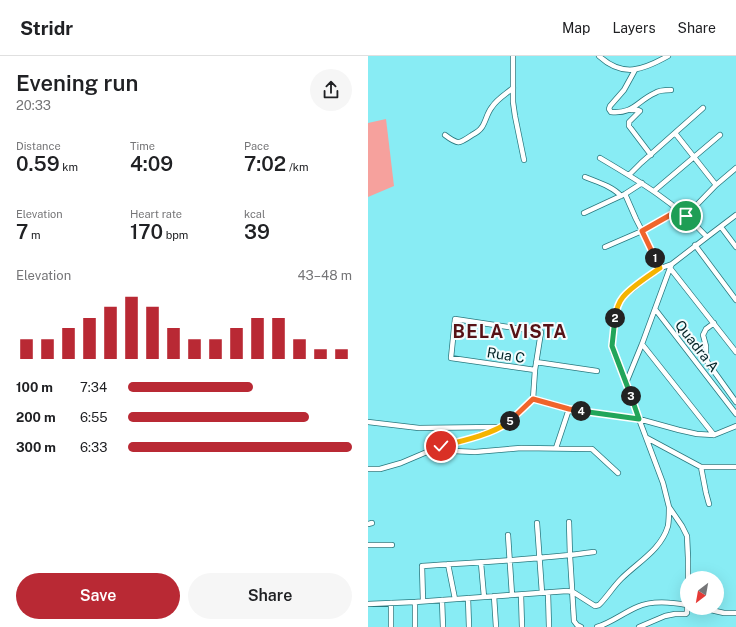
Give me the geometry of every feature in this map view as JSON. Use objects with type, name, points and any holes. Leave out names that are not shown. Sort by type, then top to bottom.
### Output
[{"type":"street","points":[[513,56],[515,116],[524,160]]},
{"type":"street","points":[[599,56],[608,63],[617,67],[635,70],[668,56]]},
{"type":"street","points":[[635,70],[624,90],[609,108],[609,111],[640,111],[629,122],[629,126],[651,154]]},
{"type":"street","points":[[445,135],[454,142],[462,142],[480,130],[494,104],[513,88]]},
{"type":"street","points":[[630,110],[656,92],[671,90]]},
{"type":"street","points":[[629,175],[703,108]]},
{"type":"street","points":[[675,133],[716,185]]},
{"type":"street","points":[[654,191],[720,135]]},
{"type":"street","points":[[600,158],[654,191],[686,216],[706,237]]},
{"type":"street","points":[[686,216],[716,185],[736,168]]},
{"type":"street","points":[[585,177],[623,195],[660,268]]},
{"type":"street","points":[[584,213],[623,195],[642,183]]},
{"type":"street","points":[[605,247],[642,231],[679,210]]},
{"type":"street","points":[[626,383],[671,266],[706,237],[736,216]]},
{"type":"street","points":[[720,227],[736,247]]},
{"type":"street","points":[[696,245],[736,300]]},
{"type":"street","points":[[368,604],[415,602],[484,596],[573,592],[595,606],[601,604],[622,578],[661,541],[668,526],[669,517],[669,507],[663,483],[612,346],[617,309],[624,296],[660,268],[671,266]]},
{"type":"street","points":[[671,266],[736,352]]},
{"type":"street","name":"Quadra A","points":[[655,309],[736,414]]},
{"type":"street","name":"Rua C","points":[[535,370],[451,358],[455,319],[541,332],[536,362],[597,371]]},
{"type":"street","points":[[714,323],[705,331],[703,335],[706,346],[706,359],[710,367],[736,402]]},
{"type":"street","points":[[642,344],[714,435]]},
{"type":"street","points":[[368,469],[380,469],[401,463],[441,446],[468,439],[501,427],[515,418],[533,399],[536,362]]},
{"type":"street","points":[[533,399],[569,409],[639,419],[696,434],[714,435],[736,426]]},
{"type":"street","points":[[556,448],[569,409]]},
{"type":"street","points":[[368,422],[419,428],[501,427]]},
{"type":"street","points":[[646,438],[701,467],[736,467]]},
{"type":"street","points":[[431,450],[480,452],[521,448],[592,449],[618,473]]},
{"type":"street","points":[[701,467],[709,504]]},
{"type":"street","points":[[669,507],[687,536],[688,571]]},
{"type":"street","points":[[569,522],[574,621],[581,627]]},
{"type":"street","points":[[537,523],[549,627]]},
{"type":"street","points":[[508,535],[512,595]]},
{"type":"street","points":[[368,546],[392,545]]},
{"type":"street","points":[[423,601],[422,566],[570,556],[594,552]]},
{"type":"street","points":[[481,563],[484,596]]},
{"type":"street","points":[[448,564],[455,599]]},
{"type":"street","points":[[520,594],[522,627]]},
{"type":"street","points":[[494,596],[496,627]]},
{"type":"street","points":[[468,598],[469,627]]},
{"type":"street","points":[[442,600],[443,627]]},
{"type":"street","points":[[415,602],[415,627]]},
{"type":"street","points":[[390,603],[391,627]]},
{"type":"street","points":[[597,627],[605,625],[645,604],[680,604]]},
{"type":"street","points":[[724,613],[736,613]]},
{"type":"street","points":[[639,627],[665,616],[680,614]]},
{"type":"shaded area","points":[[386,119],[394,186],[368,197],[368,123]]},
{"type":"district","name":"BELA VISTA","points":[[510,331]]},
{"type":"route","points":[[441,446],[468,439],[501,427],[515,418],[533,399],[569,409],[639,419],[612,346],[617,309],[624,296],[660,268],[642,231],[679,210],[686,216]]}]
